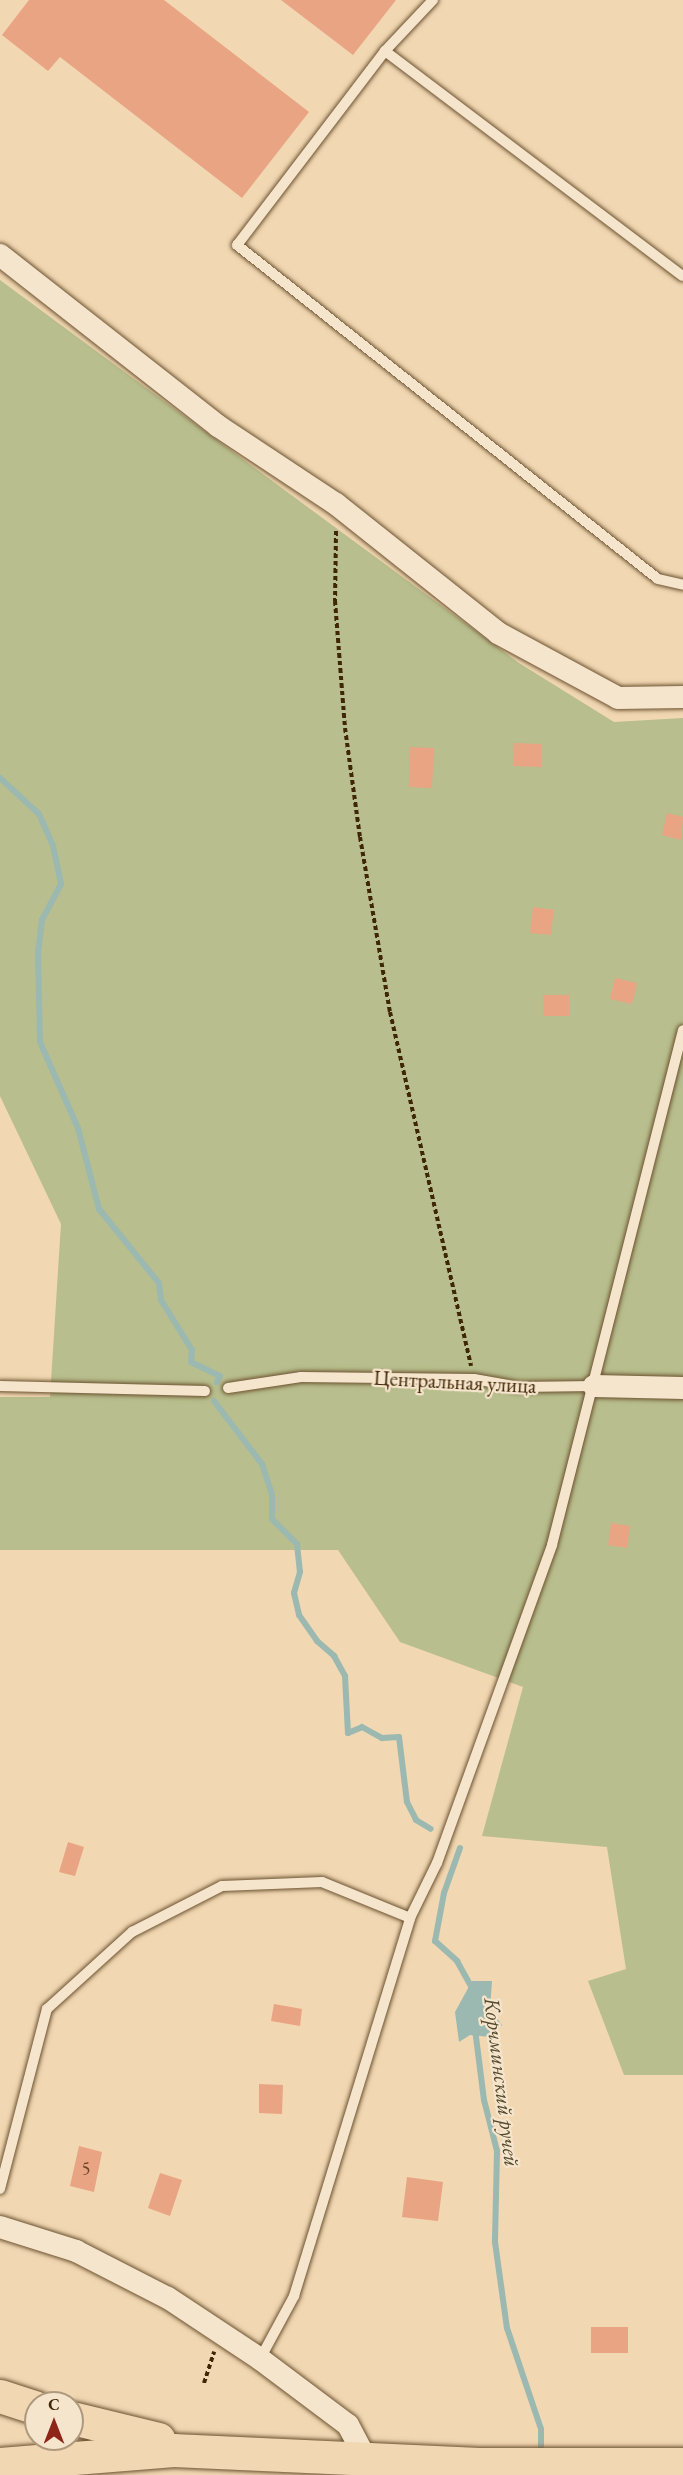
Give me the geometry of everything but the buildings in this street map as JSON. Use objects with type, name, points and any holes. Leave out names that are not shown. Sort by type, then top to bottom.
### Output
[{"type":"main road","points":[[0,2396],[24,2404]]},
{"type":"main road","points":[[84,2421],[227,2451]]},
{"type":"main road","points":[[0,2464],[120,2452],[227,2451],[516,2464],[683,2464]]},
{"type":"street","points":[[0,255],[218,426],[336,504],[498,633],[618,698],[683,697]]},
{"type":"street","name":"Центральная улица","points":[[594,1386],[683,1388]]},
{"type":"street","points":[[0,2227],[76,2251],[168,2298],[261,2358],[348,2425],[366,2459]]},
{"type":"lane","points":[[433,0],[386,51],[237,245],[658,579],[683,585]]},
{"type":"lane","points":[[386,51],[683,276]]},
{"type":"lane","points":[[261,2358],[294,2296],[410,1918],[437,1863],[552,1545],[683,1030]]},
{"type":"lane","name":"Центральная улица","points":[[228,1388],[301,1377],[474,1379],[519,1387],[594,1386]]},
{"type":"lane","points":[[0,1386],[205,1391]]},
{"type":"lane","points":[[0,2189],[47,2009],[132,1932],[222,1886],[322,1881],[410,1918]]},
{"type":"path","points":[[336,504],[335,601],[345,728],[360,837],[390,1012],[474,1379]]},
{"type":"path","points":[[204,2382],[220,2332]]},
{"type":"green space","points":[[0,280],[519,663],[614,722],[683,718],[683,2075],[624,2075],[588,1981],[626,1969],[607,1847],[482,1836],[523,1687],[400,1642],[338,1550],[0,1550],[0,1397],[50,1397],[61,1224],[0,1096]]},
{"type":"water","points":[[472,1981],[492,1981],[490,2009],[502,2025],[490,2037],[470,2035],[459,2042],[455,2012]]},
{"type":"waterway","name":"Корчминский ручей","points":[[0,778],[39,814],[53,846],[61,884],[42,920],[38,952],[40,1042],[78,1128],[99,1209],[159,1283],[161,1300],[192,1350],[191,1362],[220,1376],[217,1382]]},
{"type":"waterway","name":"Корчминский ручей","points":[[214,1401],[262,1464],[272,1494],[272,1519],[297,1544],[300,1572],[294,1593],[299,1615],[317,1641],[334,1656],[345,1676],[348,1733],[362,1727],[382,1738],[399,1737],[407,1802],[416,1820],[431,1829]]},
{"type":"waterway","name":"Корчминский ручей","points":[[460,1848],[444,1893],[435,1941],[457,1961],[472,1988]]},
{"type":"waterway","name":"Корчминский ручей","points":[[475,2029],[484,2100],[497,2151],[495,2242],[507,2328],[541,2429],[541,2454]]}]
